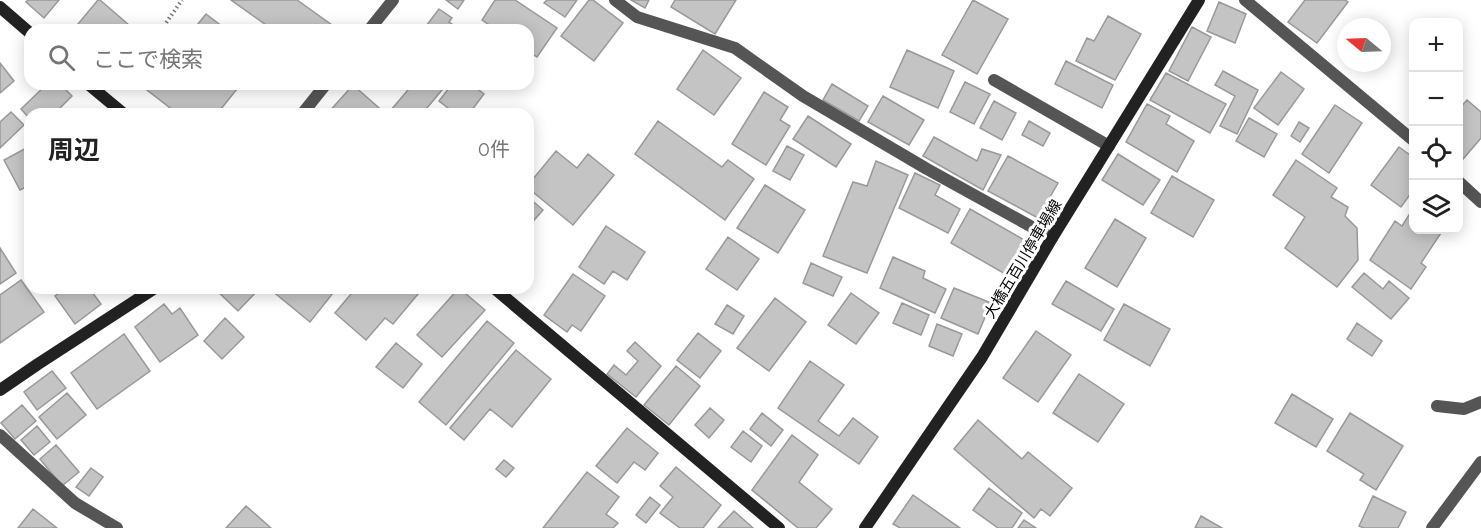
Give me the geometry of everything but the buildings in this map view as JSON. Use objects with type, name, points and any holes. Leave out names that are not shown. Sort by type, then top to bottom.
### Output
[{"type":"main road","name":"大橋五百川停車場線","points":[[865,528],[982,357],[1052,238],[1199,0]]},
{"type":"main road","points":[[0,7],[24,28]]},
{"type":"main road","points":[[95,90],[117,108]]},
{"type":"main road","points":[[0,390],[146,294]]},
{"type":"main road","points":[[501,294],[779,528]]},
{"type":"street","points":[[374,24],[393,0]]},
{"type":"street","points":[[615,0],[637,17],[735,48],[803,96],[927,169],[1052,238]]},
{"type":"street","points":[[1245,0],[1409,138]]},
{"type":"street","points":[[994,80],[1109,146]]},
{"type":"street","points":[[307,108],[321,90]]},
{"type":"street","points":[[1463,186],[1481,202]]},
{"type":"street","points":[[1437,406],[1464,410],[1481,402]]},
{"type":"street","points":[[0,435],[75,502],[117,528]]},
{"type":"street","points":[[1432,528],[1481,462]]},
{"type":"path","points":[[164,24],[182,0]]}]
